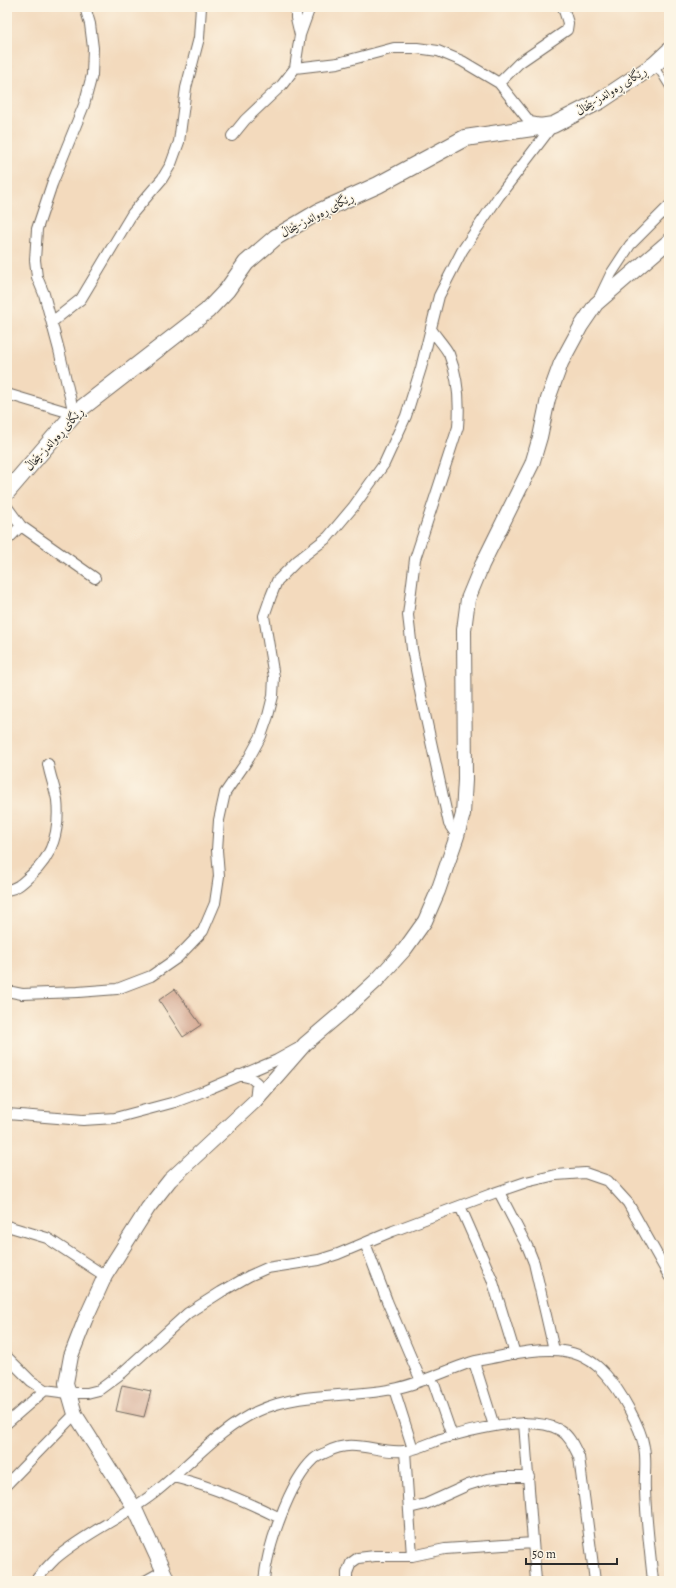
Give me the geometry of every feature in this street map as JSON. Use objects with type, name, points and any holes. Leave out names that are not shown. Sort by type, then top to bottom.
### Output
[{"type":"main road","name":"ڕێگای ڕەواندز-بێخاڵ","points":[[7,492],[74,414],[207,311],[227,290],[246,263],[276,237],[318,212],[378,185],[465,138],[508,130],[553,125],[600,101],[654,65],[669,51]]},
{"type":"street","points":[[74,414],[52,322],[38,276],[35,260],[38,229],[52,184],[84,106],[92,74],[93,48],[90,24],[85,7]]},
{"type":"street","points":[[52,322],[81,299],[132,214],[162,179],[172,164],[179,142],[186,88],[199,38],[201,7]]},
{"type":"street","points":[[296,7],[296,18],[300,35]]},
{"type":"street","points":[[232,136],[245,120],[282,85],[295,68],[300,35],[310,7]]},
{"type":"street","points":[[499,83],[519,63],[567,30],[568,23],[563,7]]},
{"type":"street","points":[[295,68],[338,63],[394,48],[418,48],[438,51],[486,74],[499,83],[530,122],[553,125]]},
{"type":"street","points":[[7,991],[22,994],[116,989],[151,976],[176,958],[203,930],[215,903],[219,876],[217,850],[219,820],[225,793],[249,758],[261,736],[273,696],[274,677],[264,616],[277,581],[296,562],[328,537],[354,506],[384,464],[406,416],[421,368],[439,296],[462,252],[498,196],[553,125]]},
{"type":"street","points":[[145,1581],[166,1576],[134,1508],[75,1414],[66,1383],[71,1356],[105,1276],[148,1208],[170,1180],[255,1101],[305,1044],[339,1016],[377,980],[405,949],[425,921],[438,891],[463,814],[465,780],[464,630],[468,599],[482,565],[532,464],[540,437],[548,399],[561,363],[581,326],[596,304],[611,274],[630,245],[669,206]]},
{"type":"street","points":[[596,304],[669,241]]},
{"type":"street","points":[[431,329],[448,353],[456,380],[459,406],[458,427],[415,559],[408,615],[412,649],[421,696],[449,824],[457,836]]},
{"type":"street","points":[[7,394],[74,414]]},
{"type":"street","points":[[7,507],[21,526],[95,578]]},
{"type":"street","points":[[7,540],[21,526]]},
{"type":"street","points":[[7,890],[16,888],[38,870],[50,852],[56,832],[56,800],[48,764]]},
{"type":"street","points":[[7,1114],[83,1120],[115,1118],[175,1102],[204,1092],[239,1075],[277,1060],[305,1044]]},
{"type":"street","points":[[239,1075],[251,1078],[257,1083],[255,1101]]},
{"type":"street","points":[[9,1363],[31,1381],[45,1390],[68,1393],[87,1393],[99,1390],[122,1373],[188,1313],[249,1276],[267,1268],[319,1260],[338,1254],[526,1182],[556,1175],[585,1173],[608,1181],[628,1203],[669,1276]]},
{"type":"street","points":[[500,1192],[534,1263],[554,1350]]},
{"type":"street","points":[[460,1206],[492,1279],[515,1354]]},
{"type":"street","points":[[7,1226],[47,1238],[105,1276]]},
{"type":"street","points":[[365,1243],[387,1301],[421,1381]]},
{"type":"street","points":[[34,1581],[55,1559],[89,1535],[134,1508],[217,1439],[242,1420],[258,1411],[308,1396],[369,1393],[394,1389],[432,1378],[474,1362],[547,1349],[567,1350],[587,1359],[606,1374],[625,1402],[636,1424],[644,1447],[645,1491],[653,1581]]},
{"type":"street","points":[[474,1362],[494,1426]]},
{"type":"street","points":[[432,1378],[452,1436]]},
{"type":"street","points":[[394,1389],[409,1450],[409,1508],[412,1556]]},
{"type":"street","points":[[7,1422],[45,1390]]},
{"type":"street","points":[[7,1484],[75,1414]]},
{"type":"street","points":[[524,1423],[536,1581]]},
{"type":"street","points":[[264,1581],[265,1568],[280,1518],[300,1474],[315,1458],[345,1445],[360,1445],[396,1452],[409,1450],[452,1436],[494,1426],[524,1423],[542,1425],[560,1430],[570,1439],[579,1456],[595,1581]]},
{"type":"street","points":[[173,1477],[198,1483],[221,1491],[247,1501],[280,1518]]},
{"type":"street","points":[[409,1508],[426,1504],[468,1485],[487,1479],[503,1477],[528,1477]]},
{"type":"street","points":[[347,1581],[347,1573],[351,1563],[358,1558],[375,1556],[412,1556],[445,1548],[533,1543]]},
{"type":"lane","points":[[654,65],[669,88]]},
{"type":"building","points":[[175,989],[201,1025],[183,1037],[159,1000]]},
{"type":"building","points":[[122,1385],[151,1391],[144,1417],[116,1411]]}]
